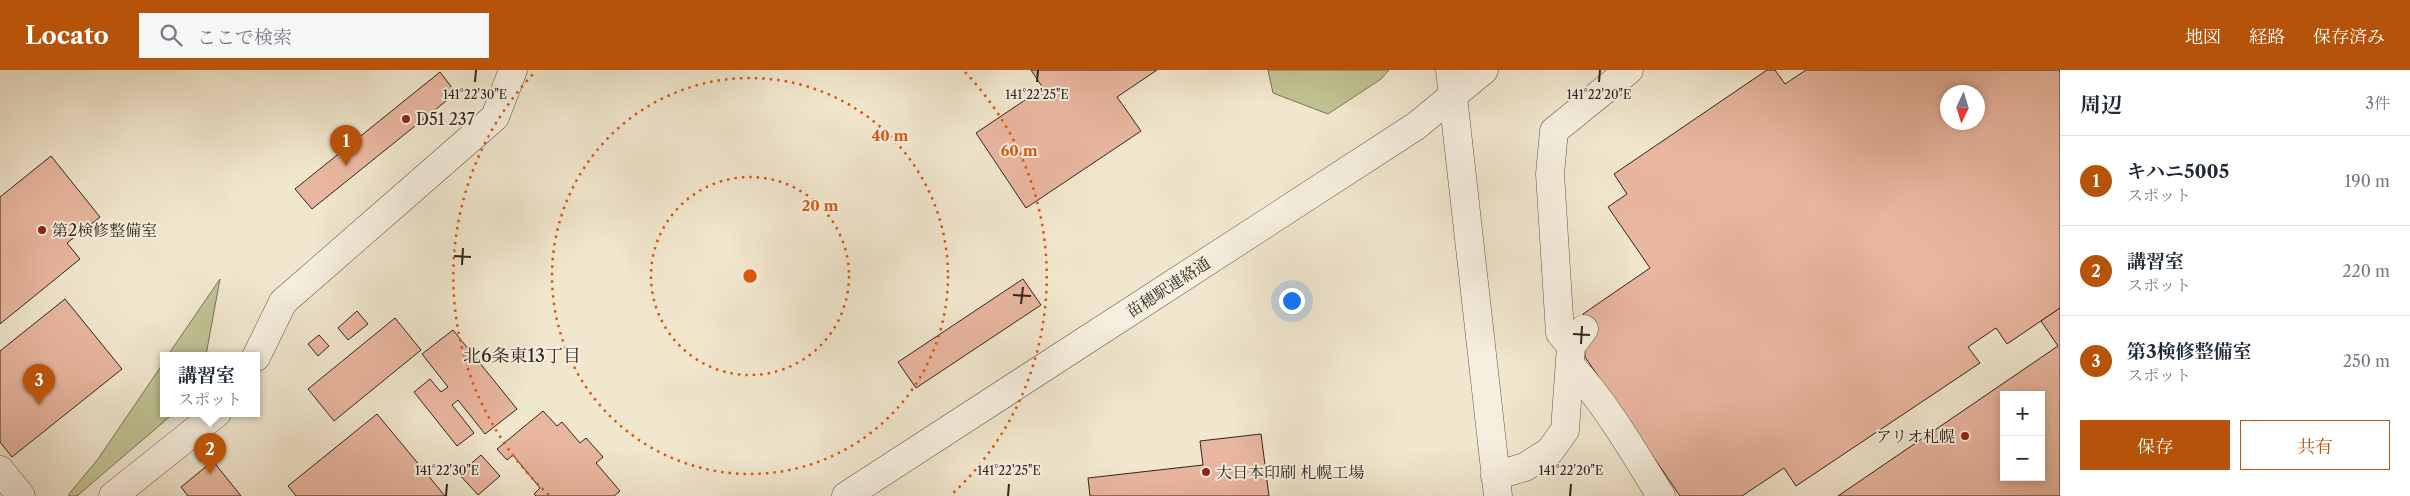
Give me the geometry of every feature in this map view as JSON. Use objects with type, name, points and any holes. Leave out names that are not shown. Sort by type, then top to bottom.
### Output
[{"type":"street","points":[[258,352],[283,302],[495,117],[514,70]]},
{"type":"street","name":"苗穂駅連絡通","points":[[846,496],[1416,126],[1452,83],[1484,70]]},
{"type":"street","points":[[1629,70],[1554,131],[1550,174],[1560,334],[1575,347],[1590,387],[1661,496]]},
{"type":"street","points":[[1452,83],[1496,486],[1550,451],[1565,430],[1575,347]]},
{"type":"street","points":[[113,496],[212,417]]},
{"type":"street","points":[[0,470],[21,496]]},
{"type":"green space","points":[[1268,70],[1389,70],[1381,79],[1328,114],[1273,93]]},
{"type":"green space","points":[[220,279],[207,352],[170,352]]},
{"type":"green space","points":[[160,368],[160,417],[169,417],[77,496],[69,496],[98,459]]},
{"type":"building","points":[[1031,70],[1157,70],[1117,97],[1141,131],[1026,208],[976,133],[1043,88]]},
{"type":"building","points":[[1767,70],[1775,70],[1785,84],[1806,70],[2060,70],[2060,308],[2007,344],[1996,328],[1968,347],[1980,363],[1796,486],[1784,468],[1742,496],[1680,496],[1585,357],[1583,314],[1650,268],[1608,207],[1627,194],[1614,174]]},
{"type":"building","points":[[440,72],[456,93],[312,209],[295,189]]},
{"type":"building","name":"第2検修整備室","points":[[51,156],[100,217],[67,243],[80,259],[0,324],[0,197]]},
{"type":"building","points":[[1023,279],[1041,305],[916,388],[898,362]]},
{"type":"building","points":[[65,299],[122,369],[12,457],[0,442],[0,351]]},
{"type":"building","name":"アリオ札幌","points":[[2060,308],[2060,496],[1838,496],[2058,346],[2041,321]]},
{"type":"building","points":[[357,311],[368,324],[348,340],[338,328]]},
{"type":"building","points":[[395,318],[421,350],[334,421],[308,389]]},
{"type":"building","points":[[453,330],[517,409],[485,434],[458,400],[452,405],[474,433],[457,446],[414,392],[430,379],[441,392],[448,387],[422,354]]},
{"type":"building","points":[[319,335],[329,346],[318,356],[308,344]]},
{"type":"building","points":[[543,411],[557,426],[562,422],[580,443],[586,438],[603,457],[596,463],[620,491],[614,496],[536,496],[534,494],[540,488],[513,455],[507,460],[497,449]]},
{"type":"building","points":[[377,414],[445,496],[296,496],[288,486]]},
{"type":"building","name":"大日本印刷 札幌工場","points":[[1261,434],[1269,496],[1090,496],[1088,478],[1203,465],[1200,441]]},
{"type":"building","points":[[481,455],[500,476],[478,495],[459,474]]},
{"type":"building","points":[[213,461],[241,496],[188,496],[181,487]]},
{"type":"place","name":"D51 237","points":[[406,119]]},
{"type":"place","name":"キハニ5005","points":[[346,166]]},
{"type":"place","name":"第2検修整備室","points":[[42,230]]},
{"type":"place","name":"第3検修整備室","points":[[39,405]]},
{"type":"place","name":"アリオ札幌","points":[[1965,436]]},
{"type":"place","name":"大日本印刷 札幌工場","points":[[1206,472]]},
{"type":"place","name":"講習室","points":[[210,474]]},
{"type":"district","name":"北6条東13丁目","points":[[522,356]]}]
